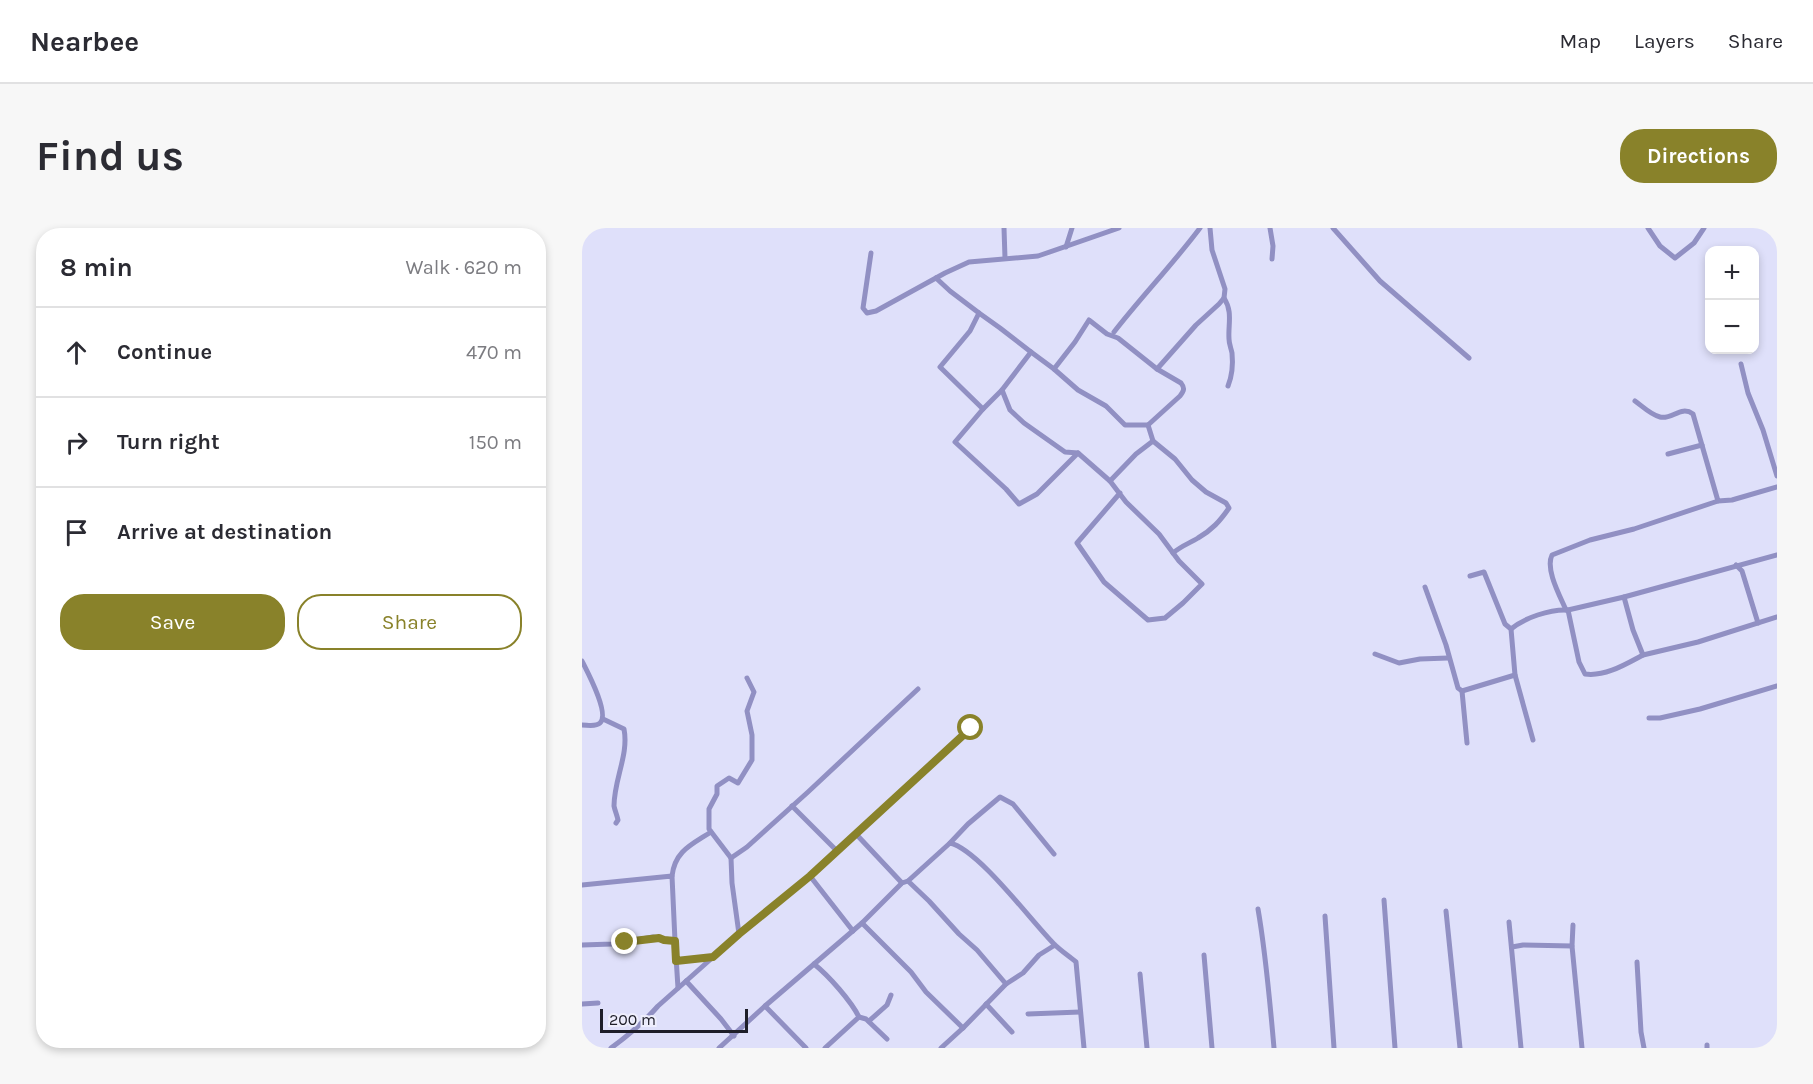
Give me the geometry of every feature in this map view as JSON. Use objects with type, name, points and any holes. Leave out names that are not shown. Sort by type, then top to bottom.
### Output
[{"type":"street","points":[[1004,228],[1005,258]]},
{"type":"street","points":[[1066,247],[1072,228]]},
{"type":"street","points":[[871,253],[863,308],[867,313],[876,311],[969,262],[1038,256],[1119,228]]},
{"type":"street","points":[[1114,332],[1200,228]]},
{"type":"street","points":[[1157,369],[1224,298],[1225,289],[1212,250],[1210,228]]},
{"type":"street","points":[[1270,228],[1273,246],[1272,259]]},
{"type":"street","points":[[1333,228],[1380,281],[1469,358]]},
{"type":"street","points":[[1648,228],[1660,246],[1675,258],[1694,243],[1704,228]]},
{"type":"street","points":[[936,278],[1078,390],[1106,406],[1125,425],[1148,425],[1184,392],[1181,383],[1157,369],[1118,338],[1107,334],[1089,320],[1054,369]]},
{"type":"street","points":[[1224,298],[1230,309],[1228,337],[1232,353],[1228,386]]},
{"type":"street","points":[[979,313],[970,331],[940,367],[983,409]]},
{"type":"street","points":[[1031,352],[1002,390],[956,442],[1019,504],[1037,494],[1078,453]]},
{"type":"street","points":[[1742,364],[1748,393],[1763,430],[1777,476]]},
{"type":"street","points":[[1002,390],[1010,410],[1024,423],[1065,452],[1078,453],[1110,481],[1120,493],[1126,502],[1159,534],[1202,584],[1165,618],[1148,620],[1104,582],[1077,543],[1120,493]]},
{"type":"street","points":[[1635,401],[1658,416],[1664,417],[1682,410],[1693,414],[1718,501]]},
{"type":"street","points":[[1148,425],[1153,441],[1175,459],[1192,480],[1206,492],[1226,503],[1229,508],[1217,525],[1173,553]]},
{"type":"street","points":[[1110,481],[1136,454],[1153,441]]},
{"type":"street","points":[[1668,454],[1702,445]]},
{"type":"street","points":[[1777,487],[1732,500],[1718,501],[1634,529],[1590,540],[1552,555],[1549,563],[1567,610],[1579,662],[1585,674],[1589,675],[1608,672],[1643,655],[1698,642],[1777,617]]},
{"type":"street","points":[[1511,629],[1516,624],[1557,610],[1567,610],[1624,597],[1777,555]]},
{"type":"street","points":[[1736,565],[1742,571],[1758,623]]},
{"type":"street","points":[[1470,576],[1484,572],[1504,624],[1511,629],[1515,675],[1533,740]]},
{"type":"street","points":[[1425,587],[1446,645],[1456,683],[1462,691],[1467,743]]},
{"type":"street","points":[[1624,597],[1643,655]]},
{"type":"street","points":[[1375,654],[1399,663],[1420,659],[1448,658]]},
{"type":"street","points":[[582,661],[603,709],[603,719],[600,723],[594,726],[582,725]]},
{"type":"street","points":[[1462,691],[1515,675]]},
{"type":"street","points":[[739,934],[731,858],[711,832],[708,819],[709,809],[717,794],[717,786],[729,778],[738,783],[752,760],[752,735],[747,711],[754,692],[747,678]]},
{"type":"street","points":[[1649,718],[1660,718],[1700,709],[1777,686]]},
{"type":"street","points":[[731,858],[747,847],[918,689]]},
{"type":"street","points":[[603,719],[624,729],[625,734],[624,759],[618,778],[614,809],[618,820],[616,823]]},
{"type":"street","points":[[611,1048],[628,1036],[739,934],[810,876],[971,728]]},
{"type":"street","points":[[720,1048],[1000,797],[1013,804],[1054,854]]},
{"type":"street","points":[[792,806],[837,851]]},
{"type":"street","points":[[678,988],[672,900],[674,863],[682,851],[711,832]]},
{"type":"street","points":[[856,834],[905,882],[929,901],[977,950],[1006,984]]},
{"type":"street","points":[[950,843],[957,844],[980,863],[1055,945],[1076,962],[1084,1048]]},
{"type":"street","points":[[582,885],[672,876]]},
{"type":"street","points":[[810,876],[853,931]]},
{"type":"street","points":[[1384,900],[1395,1048]]},
{"type":"street","points":[[1258,909],[1274,1048]]},
{"type":"street","points":[[1446,911],[1460,1048]]},
{"type":"street","points":[[1325,916],[1334,1048]]},
{"type":"street","points":[[1509,922],[1521,1048]]},
{"type":"street","points":[[862,923],[963,1028]]},
{"type":"street","points":[[1573,925],[1572,946],[1582,1048]]},
{"type":"street","points":[[582,945],[612,944],[653,938],[675,941]]},
{"type":"street","points":[[942,1048],[1006,984],[1023,973],[1039,956],[1055,945]]},
{"type":"street","points":[[1512,947],[1522,945],[1572,946]]},
{"type":"street","points":[[1204,954],[1212,1048]]},
{"type":"street","points":[[676,961],[713,957]]},
{"type":"street","points":[[1637,962],[1644,1048]]},
{"type":"street","points":[[814,964],[825,973],[854,1007],[859,1017],[869,1021],[887,1039]]},
{"type":"street","points":[[1140,974],[1147,1048]]},
{"type":"street","points":[[686,981],[721,1018],[734,1036]]},
{"type":"street","points":[[869,1021],[887,1005],[891,995]]},
{"type":"street","points":[[582,1004],[598,1003]]},
{"type":"street","points":[[986,1004],[1012,1032]]},
{"type":"street","points":[[765,1006],[806,1048]]},
{"type":"street","points":[[1028,1014],[1080,1012]]},
{"type":"street","points":[[825,1048],[859,1017]]},
{"type":"route","points":[[625,942],[646,938],[675,941],[676,961],[713,957],[810,876],[971,728]]}]
